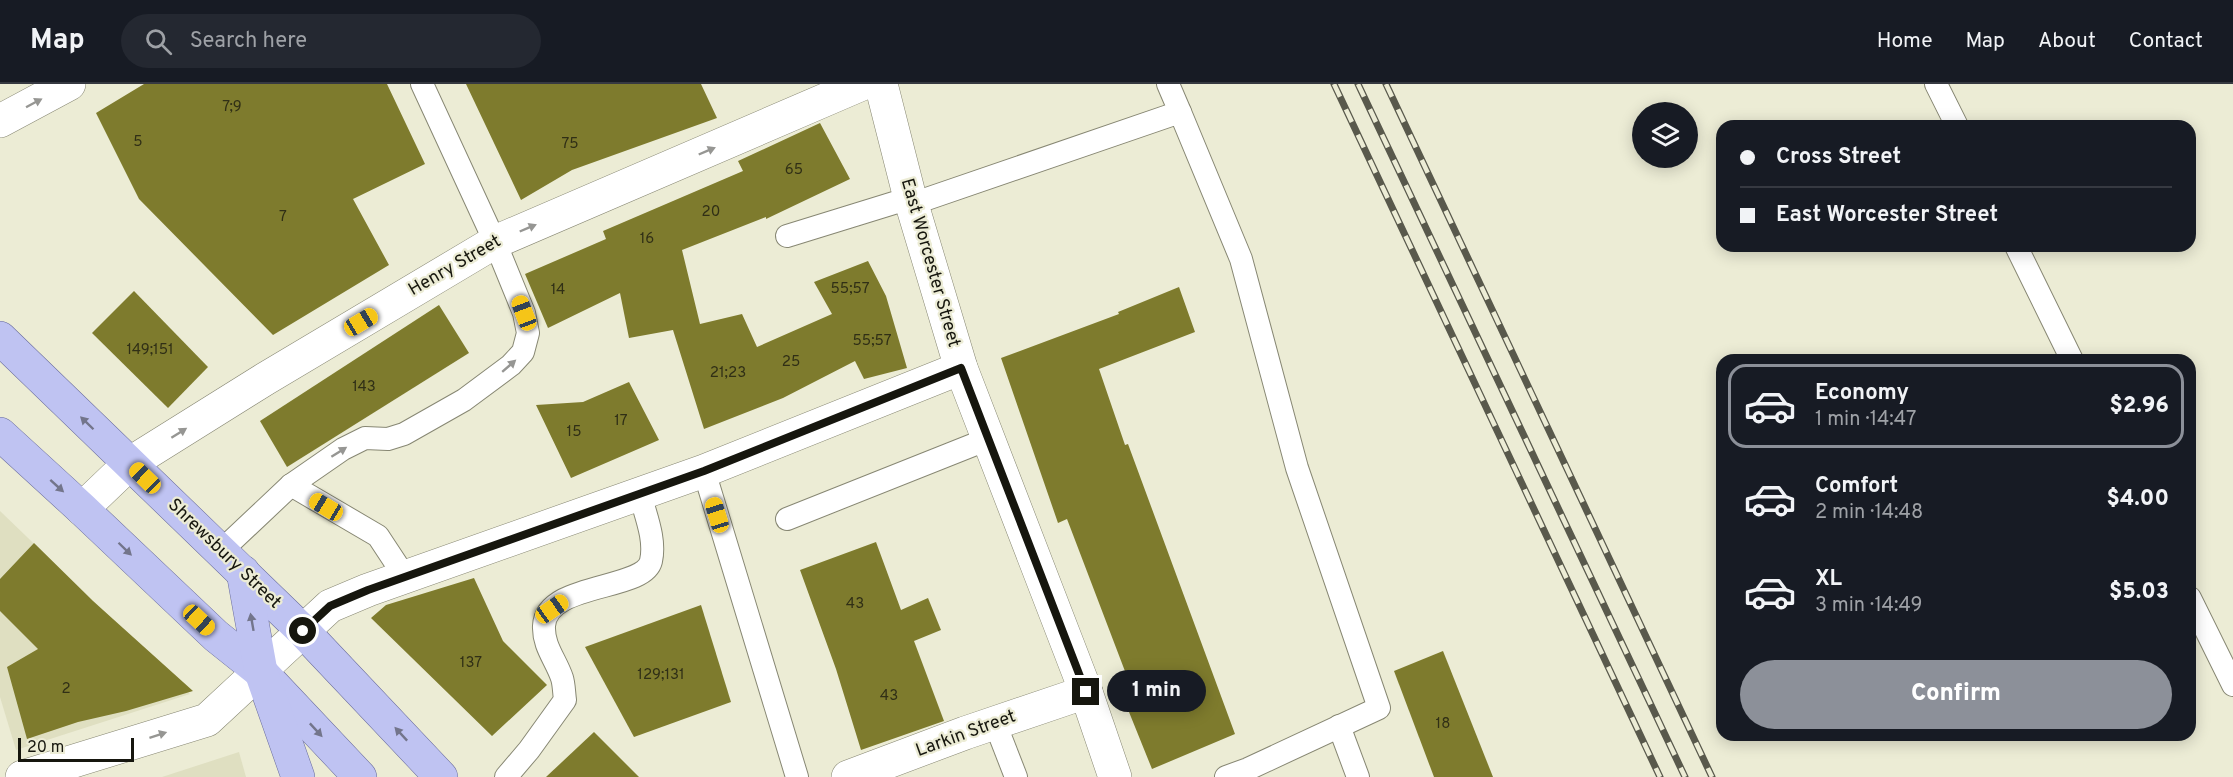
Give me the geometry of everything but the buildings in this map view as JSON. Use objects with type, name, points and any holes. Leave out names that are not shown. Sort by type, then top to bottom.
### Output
[{"type":"main road","name":"Shrewsbury Street","points":[[0,338],[303,631],[441,777]]},
{"type":"main road","points":[[0,434],[216,636],[261,672],[360,777]]},
{"type":"main road","points":[[232,562],[261,672],[298,777]]},
{"type":"street","points":[[0,121],[69,84]]},
{"type":"street","name":"Henry Street","points":[[82,509],[129,464],[265,379],[495,242],[862,84]]},
{"type":"street","name":"East Worcester Street","points":[[881,84],[911,201],[961,368],[1086,692],[1115,777]]},
{"type":"street","points":[[22,777],[207,720],[330,606],[405,577],[704,471],[961,368]]},
{"type":"street","name":"Larkin Street","points":[[848,777],[1086,692]]},
{"type":"lane","points":[[232,562],[291,485],[343,449],[365,438],[388,440],[404,435],[464,400],[511,365],[523,352],[528,333],[524,313],[495,242],[422,84]]},
{"type":"lane","points":[[1168,84],[1241,259],[1297,468],[1379,708],[1226,777]]},
{"type":"lane","points":[[1936,84],[1954,120]]},
{"type":"lane","points":[[787,236],[911,201],[1180,112]]},
{"type":"lane","points":[[2019,252],[2070,354]]},
{"type":"lane","points":[[787,519],[988,439]]},
{"type":"lane","points":[[704,471],[797,777]]},
{"type":"lane","points":[[291,485],[378,536],[405,577]]},
{"type":"lane","points":[[506,777],[566,700],[562,678],[546,642],[544,624],[552,609],[569,597],[642,574],[651,562],[652,539],[640,494]]},
{"type":"lane","points":[[2196,610],[2233,685]]},
{"type":"lane","points":[[995,723],[1016,777]]},
{"type":"lane","points":[[1339,726],[1358,777]]},
{"type":"shaded area","points":[[0,511],[190,694],[16,750],[0,697]]},
{"type":"shaded area","points":[[239,752],[246,777],[162,777]]},
{"type":"railway","points":[[1334,84],[1660,777]]},
{"type":"railway","points":[[1358,84],[1685,777]]},
{"type":"railway","points":[[1386,84],[1712,777]]},
{"type":"route","points":[[303,631],[330,606],[368,590],[704,471],[961,368],[1086,692]]}]
